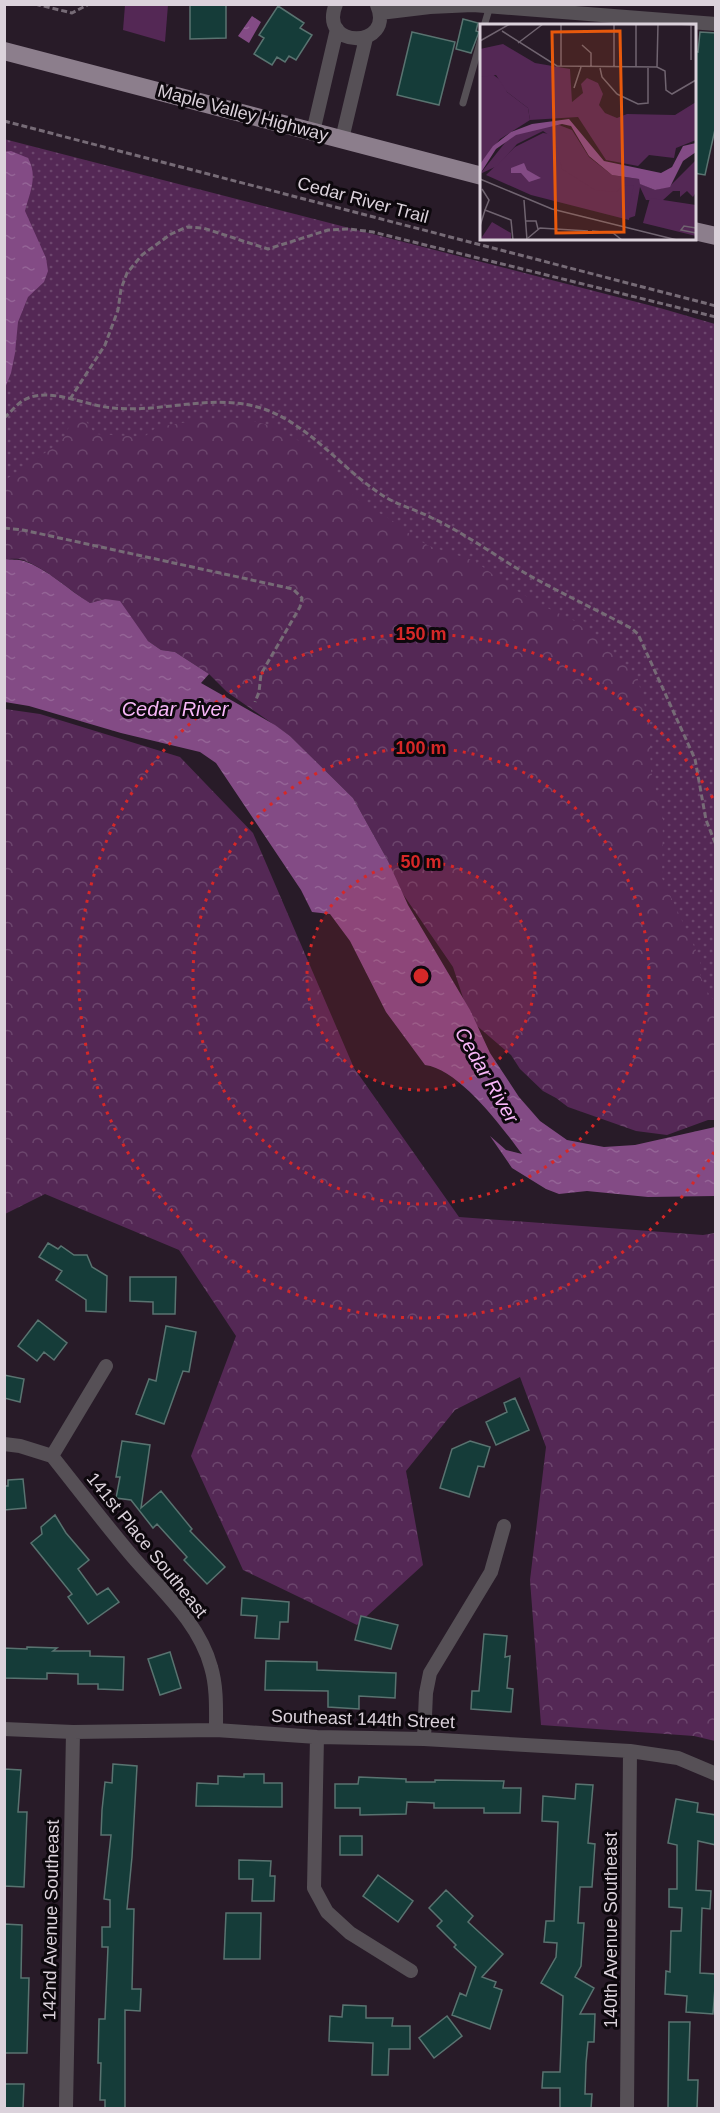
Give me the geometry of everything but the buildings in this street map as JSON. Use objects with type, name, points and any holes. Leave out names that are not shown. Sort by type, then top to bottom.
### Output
[{"type":"main road","name":"Maple Valley Highway","points":[[4,51],[480,175]]},
{"type":"main road","points":[[696,231],[716,236]]},
{"type":"street","points":[[313,132],[337,29],[332,6]]},
{"type":"street","points":[[342,139],[366,38],[378,27],[379,9],[490,6],[654,22],[716,24]]},
{"type":"street","points":[[337,29],[349,38],[366,38]]},
{"type":"street","points":[[4,1444],[20,1446],[52,1456],[106,1366]]},
{"type":"street","name":"141st Place Southeast","points":[[52,1456],[133,1557],[175,1603],[199,1638],[211,1666],[216,1696],[216,1730]]},
{"type":"street","points":[[424,1739],[426,1693],[430,1673],[491,1572],[504,1526]]},
{"type":"street","name":"Southeast 144th Street","points":[[4,1729],[73,1732],[216,1730],[318,1737],[424,1739],[630,1751],[678,1758],[716,1774]]},
{"type":"street","name":"142nd Avenue Southeast","points":[[66,2109],[73,1732]]},
{"type":"street","points":[[318,1737],[314,1888],[327,1912],[350,1933],[411,1971]]},
{"type":"street","name":"140th Avenue Southeast","points":[[627,2109],[630,1751]]},
{"type":"lane","points":[[485,24],[490,6]]},
{"type":"lane","points":[[463,103],[480,43]]},
{"type":"path","points":[[35,4],[72,13],[80,11],[89,4]]},
{"type":"path","name":"Cedar River Trail","points":[[4,121],[716,306]]},
{"type":"path","points":[[70,399],[105,345],[118,310],[121,289],[127,273],[142,255],[171,234],[187,227],[203,228],[268,249],[328,230],[349,229],[373,232],[716,317]]},
{"type":"path","points":[[4,418],[23,400],[41,394],[62,396],[99,407],[116,409],[157,409],[195,402],[226,402],[262,409],[289,422],[387,498],[433,518],[521,571],[638,634],[694,759],[706,820],[716,845]]},
{"type":"path","points":[[4,528],[23,530],[293,589],[302,597],[300,607],[261,674],[259,692],[255,702]]},
{"type":"green space","points":[[125,5],[168,5],[165,42],[123,30]]},
{"type":"green space","points":[[4,139],[715,324],[715,1027],[5,514]]},
{"type":"green space","points":[[240,418],[272,426],[301,442],[361,503],[390,519],[429,546],[475,561],[504,583],[541,605],[575,621],[613,652],[637,676],[649,723],[651,771],[663,818],[662,878],[700,959],[700,975],[706,990],[715,1002],[715,1120],[708,1120],[667,1135],[636,1131],[568,1107],[543,1091],[520,1069],[511,1055],[476,1025],[468,1013],[453,967],[394,881],[388,861],[353,798],[290,736],[227,692],[209,674],[175,652],[161,650],[148,641],[105,599],[90,603],[32,564],[21,559],[5,559],[5,480],[55,446],[66,435],[71,420],[86,421],[95,434],[144,437],[157,427],[207,419]]},
{"type":"green space","points":[[5,709],[40,714],[180,757],[253,833],[354,1068],[459,1217],[703,1235],[715,1233],[715,1741],[694,1736],[541,1725],[530,1580],[546,1447],[520,1377],[455,1410],[406,1471],[423,1565],[357,1625],[243,1570],[191,1456],[236,1336],[179,1250],[45,1194],[5,1214]]},
{"type":"water","points":[[252,16],[261,22],[249,43],[238,36]]},
{"type":"water","points":[[11,151],[28,158],[31,165],[33,178],[25,211],[46,258],[48,271],[44,282],[28,297],[18,322],[15,353],[5,388],[4,152]]},
{"type":"water","name":"Cedar River","points":[[5,559],[22,560],[33,565],[90,603],[105,599],[120,601],[148,641],[161,650],[175,652],[209,674],[201,683],[290,736],[353,798],[388,861],[408,905],[470,1010],[490,1053],[519,1097],[540,1121],[567,1140],[604,1147],[635,1145],[715,1127],[715,1196],[648,1197],[587,1191],[559,1194],[546,1189],[512,1168],[490,1136],[506,1150],[522,1154],[479,1101],[465,1088],[452,1077],[425,1065],[386,1012],[350,941],[330,914],[312,912],[301,890],[216,763],[200,752],[121,733],[29,706],[5,702]]}]
